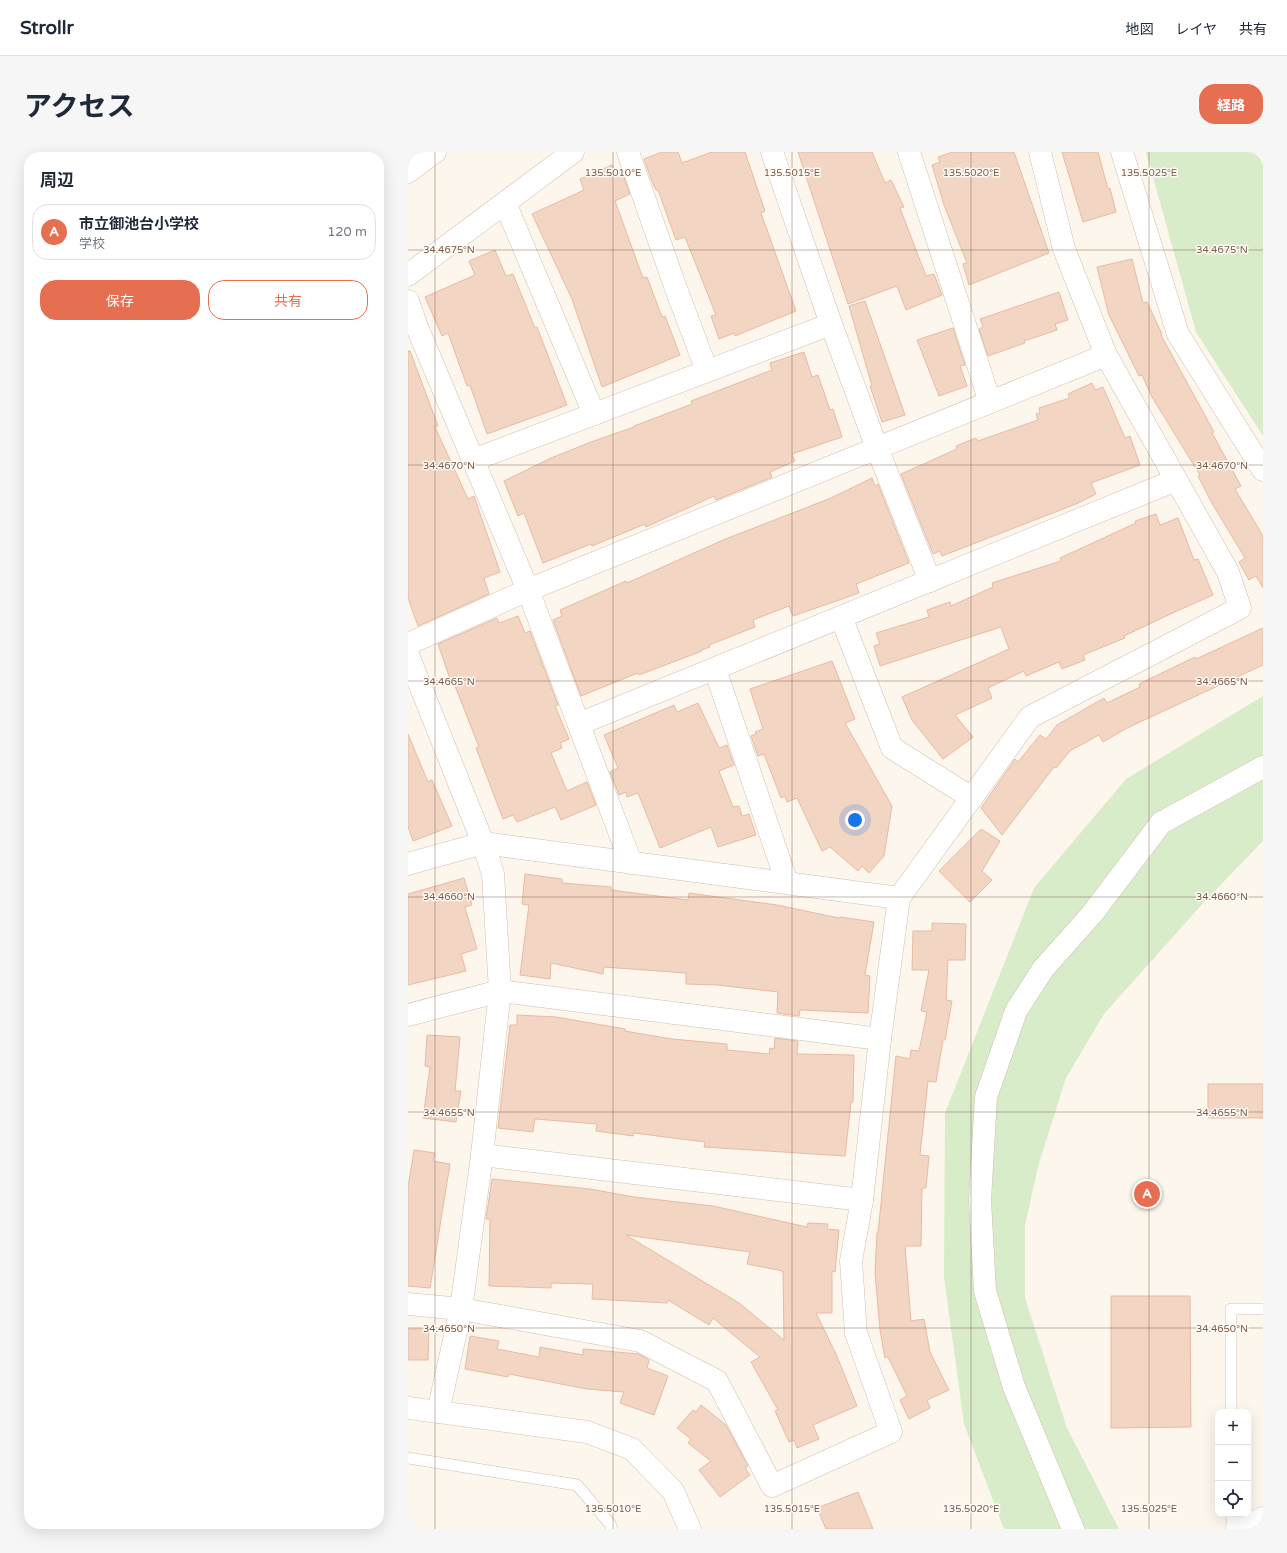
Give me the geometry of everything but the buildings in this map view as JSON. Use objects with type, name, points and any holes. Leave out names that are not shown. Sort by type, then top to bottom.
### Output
[{"type":"street","points":[[408,172],[435,152]]},
{"type":"street","points":[[408,275],[573,152]]},
{"type":"street","points":[[628,152],[675,286],[707,371]]},
{"type":"street","points":[[772,152],[831,324],[877,448],[930,581]]},
{"type":"street","points":[[909,152],[990,402]]},
{"type":"street","points":[[408,1304],[461,1310],[640,1341],[717,1381],[772,1486],[891,1432],[856,1333],[851,1261],[862,1200],[880,1040],[899,898],[1030,717],[1240,608],[1228,572],[1106,355],[1064,249],[1040,152]]},
{"type":"street","points":[[1122,152],[1178,334],[1263,470]]},
{"type":"street","points":[[505,203],[594,414]]},
{"type":"street","points":[[408,301],[412,329],[474,460],[528,590],[631,863]]},
{"type":"street","points":[[474,460],[831,324]]},
{"type":"street","points":[[408,644],[528,590],[1106,355]]},
{"type":"street","points":[[579,724],[1176,480]]},
{"type":"street","points":[[841,617],[892,748],[972,798]]},
{"type":"street","points":[[408,655],[483,843],[493,874],[500,991],[482,1155],[461,1310],[438,1412]]},
{"type":"street","points":[[715,669],[787,883]]},
{"type":"street","points":[[1073,1529],[1014,1387],[985,1291],[980,1200],[986,1097],[1016,1011],[1043,969],[1092,914],[1161,823],[1263,767]]},
{"type":"street","points":[[408,864],[483,843],[899,898]]},
{"type":"street","points":[[408,1015],[500,991],[880,1040]]},
{"type":"street","points":[[482,1155],[862,1200]]},
{"type":"street","points":[[408,1408],[587,1432],[632,1449],[674,1491],[690,1529]]},
{"type":"street","points":[[1237,1529],[1263,1518]]},
{"type":"lane","points":[[1231,1409],[1231,1310],[1263,1310]]},
{"type":"lane","points":[[408,1458],[577,1485],[610,1524],[612,1529]]},
{"type":"lane","points":[[1232,1517],[1232,1529]]},
{"type":"green space","points":[[1146,152],[1263,152],[1263,436],[1196,332]]},
{"type":"green space","points":[[1263,696],[1263,841],[1205,901],[1104,1014],[1066,1078],[1039,1163],[1025,1225],[1025,1298],[1067,1428],[1119,1529],[1004,1529],[964,1424],[944,1277],[945,1113],[1034,888],[1126,779]]},
{"type":"place","name":"市立御池台小学校","points":[[1147,1194]]}]
